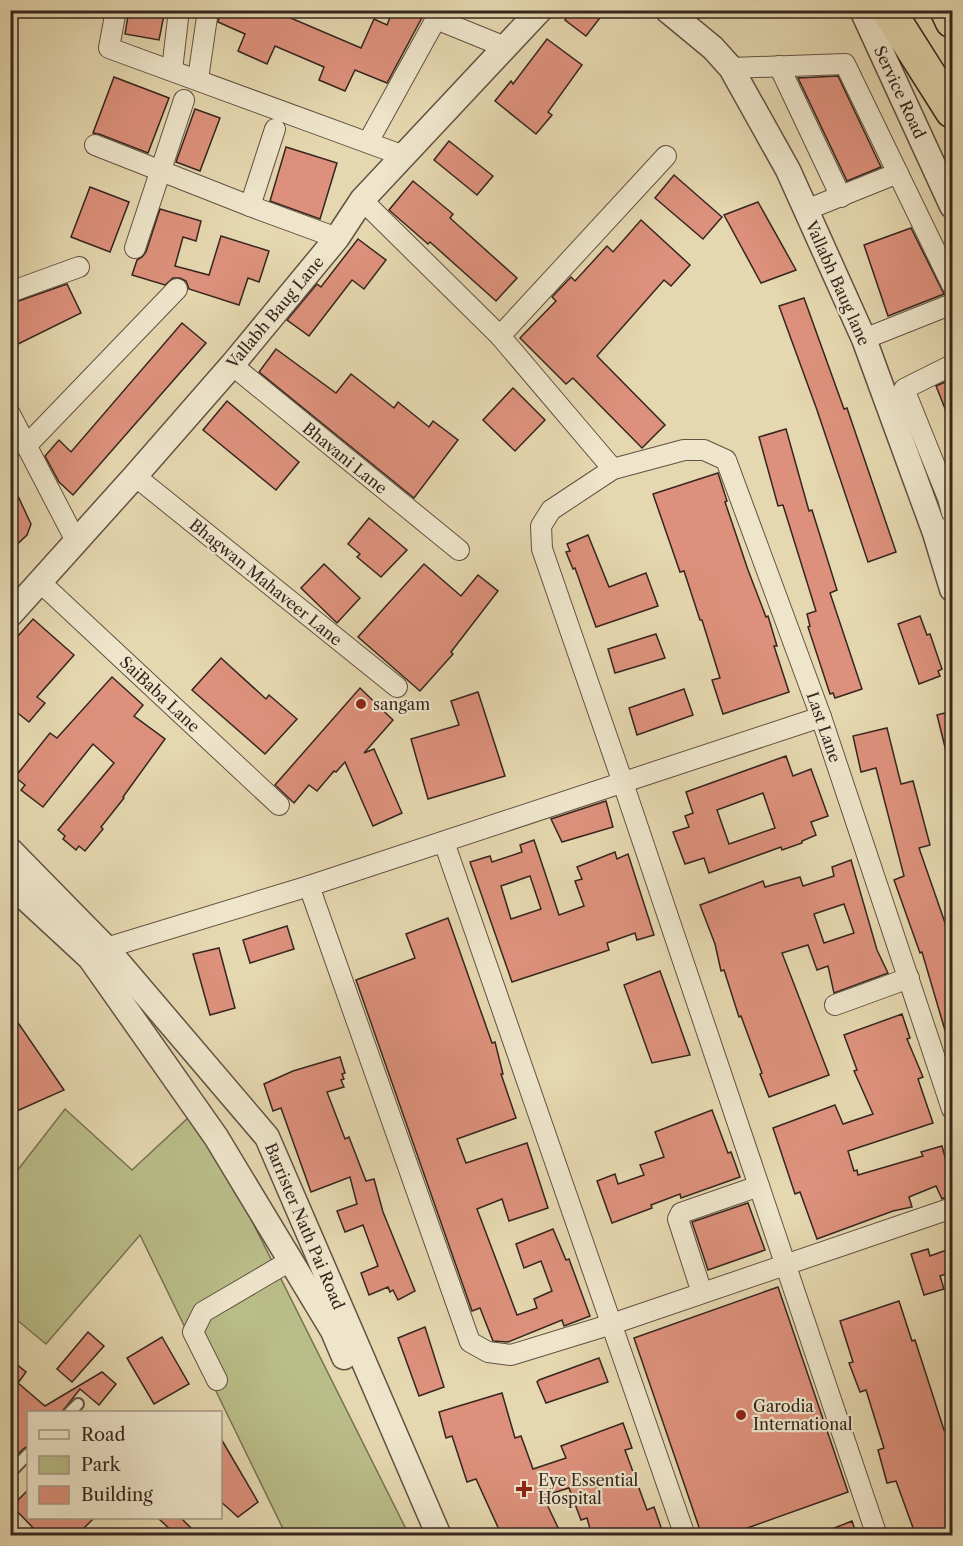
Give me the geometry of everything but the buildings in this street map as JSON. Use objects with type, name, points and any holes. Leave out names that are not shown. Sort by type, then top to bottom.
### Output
[{"type":"highway","points":[[947,10],[952,21]]},
{"type":"highway","points":[[901,11],[952,110]]},
{"type":"street","points":[[116,10],[109,48],[404,156]]},
{"type":"street","points":[[172,70],[179,10]]},
{"type":"street","points":[[198,79],[208,10]]},
{"type":"street","name":"Vallabh Baug Lane","points":[[10,615],[231,365],[337,238],[362,200],[540,10]]},
{"type":"street","name":"Vallabh Baug lane","points":[[667,10],[713,48],[731,68],[788,170],[864,339],[925,507],[944,530],[952,589]]},
{"type":"street","name":"Service Road","points":[[862,10],[952,206]]},
{"type":"street","points":[[368,142],[438,15],[506,47]]},
{"type":"street","points":[[731,68],[845,64],[952,285]]},
{"type":"street","points":[[779,66],[841,196]]},
{"type":"street","points":[[135,248],[184,100]]},
{"type":"street","points":[[250,206],[275,129]]},
{"type":"street","points":[[95,146],[337,238]]},
{"type":"street","points":[[500,336],[666,156]]},
{"type":"street","points":[[806,210],[898,173]]},
{"type":"street","points":[[362,200],[500,336],[613,469]]},
{"type":"street","points":[[10,292],[79,267]]},
{"type":"street","points":[[26,446],[177,289]]},
{"type":"street","points":[[864,339],[952,304]]},
{"type":"street","points":[[925,507],[951,502],[904,389],[952,364]]},
{"type":"street","name":"Bhavani Lane","points":[[231,365],[459,550]]},
{"type":"street","points":[[10,414],[76,541]]},
{"type":"street","name":"Last Lane","points":[[877,1536],[542,549],[541,526],[551,510],[613,469],[684,450],[704,450],[726,460],[821,717],[952,1109]]},
{"type":"street","name":"Bhagwan Mahaveer Lane","points":[[135,476],[397,687]]},
{"type":"street","name":"SaiBaba Lane","points":[[40,582],[279,805]]},
{"type":"street","points":[[98,953],[444,842],[821,717]]},
{"type":"street","points":[[444,842],[685,1536]]},
{"type":"street","name":"Barrister Nath Pai Road","points":[[10,850],[98,953],[267,1137],[439,1536]]},
{"type":"street","points":[[10,884],[98,953],[216,1137],[333,1330],[420,1536]]},
{"type":"street","points":[[309,886],[470,1342],[488,1352],[511,1354],[612,1324],[952,1208]]},
{"type":"street","points":[[835,1005],[909,978]]},
{"type":"street","points":[[702,1293],[678,1219],[679,1216],[681,1213],[759,1186]]},
{"type":"street","points":[[217,1380],[193,1332],[203,1312],[291,1261]]},
{"type":"lane","points":[[72,1411],[78,1404]]},
{"type":"lane","points":[[10,1473],[27,1456]]},
{"type":"green space","points":[[65,1109],[132,1170],[188,1118],[234,1185],[409,1535],[286,1535],[140,1235],[46,1344],[11,1315],[10,1180]]},
{"type":"place","name":"sangam","points":[[361,704]]},
{"type":"place","name":"Garodia International","points":[[741,1415]]},
{"type":"place","name":"Eye Essential Hospital","points":[[524,1489]]}]
